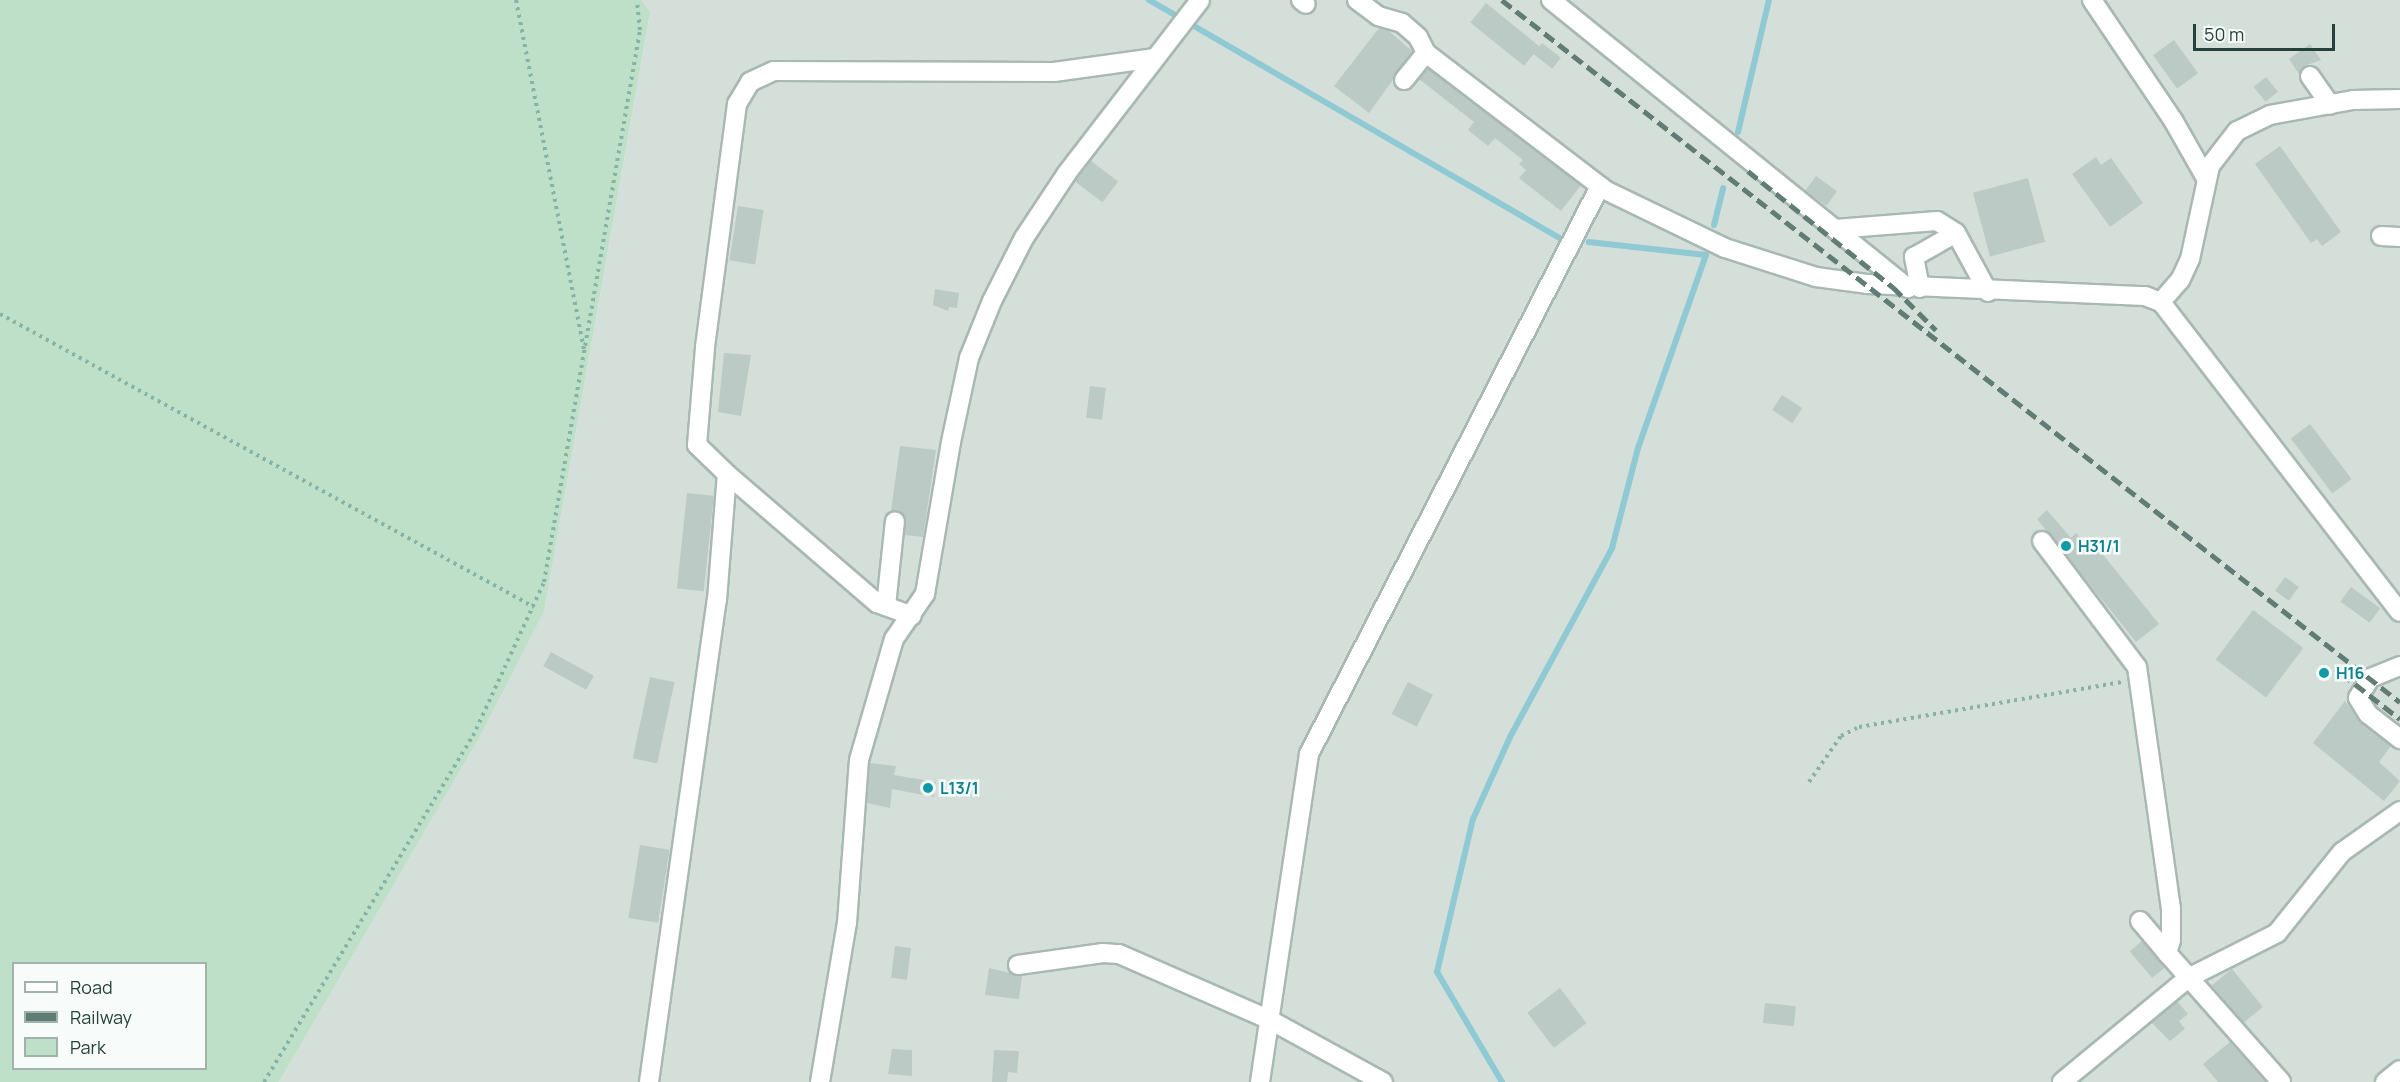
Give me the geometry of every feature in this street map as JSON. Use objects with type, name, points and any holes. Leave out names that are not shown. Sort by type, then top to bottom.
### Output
[{"type":"lane","points":[[1357,0],[1378,16],[1402,23],[1418,37],[1426,53],[1600,186],[1662,220],[1777,266],[1816,277],[1914,288],[2145,296],[2161,302],[2400,612]]},
{"type":"lane","points":[[1551,0],[1835,229],[1914,288]]},
{"type":"lane","points":[[2092,0],[2173,120],[2206,178]]},
{"type":"lane","points":[[820,1082],[847,923],[859,760],[894,639],[925,594],[965,379],[992,301],[1024,238],[1055,191],[1196,5]]},
{"type":"lane","points":[[1404,80],[1426,53]]},
{"type":"lane","points":[[912,616],[877,603],[727,474],[698,445],[705,347],[736,104],[750,82],[774,71],[1054,72],[1155,58]]},
{"type":"lane","points":[[2310,76],[2330,105]]},
{"type":"lane","points":[[2161,302],[2180,280],[2190,259],[2206,178],[2223,145],[2258,119],[2330,105],[2400,99]]},
{"type":"lane","points":[[1260,1082],[1309,754],[1600,186]]},
{"type":"lane","points":[[1835,229],[1937,221],[1956,233],[1988,292]]},
{"type":"lane","points":[[1914,288],[1914,257],[1956,233]]},
{"type":"lane","points":[[2380,236],[2400,237]]},
{"type":"lane","points":[[648,1082],[666,935],[695,769],[727,474]]},
{"type":"lane","points":[[886,606],[895,521]]},
{"type":"lane","points":[[2042,542],[2130,654],[2140,679],[2171,908],[2171,940],[2167,953]]},
{"type":"lane","points":[[2400,666],[2370,678],[2358,698],[2368,714],[2400,739]]},
{"type":"lane","points":[[2062,1082],[2188,978],[2277,933],[2342,852],[2400,811]]},
{"type":"lane","points":[[2140,921],[2210,1005],[2236,1027],[2282,1082]]},
{"type":"lane","points":[[1018,965],[1103,953],[1119,954],[1270,1020],[1383,1082]]},
{"type":"lane","points":[[2385,1082],[2400,1070]]},
{"type":"path","points":[[516,0],[584,353]]},
{"type":"path","points":[[264,1082],[473,736],[534,608],[544,582],[640,30],[637,0]]},
{"type":"path","points":[[0,314],[534,608]]},
{"type":"path","points":[[1809,782],[1841,736],[1859,727],[2140,679]]},
{"type":"shaded area","points":[[642,0],[2400,0],[2400,1082],[279,1082],[479,738],[544,612],[650,14]]},
{"type":"green space","points":[[0,0],[642,0],[650,13],[544,612],[479,738],[279,1082],[0,1082]]},
{"type":"building","points":[[1486,3],[1540,46],[1524,66],[1470,22]]},
{"type":"building","points":[[1379,28],[1389,31],[1413,52],[1369,113],[1334,86]]},
{"type":"building","points":[[2174,40],[2198,73],[2177,88],[2153,55]]},
{"type":"building","points":[[1542,43],[1561,58],[1552,69],[1533,54]]},
{"type":"building","points":[[2310,44],[2321,60],[2304,66],[2299,74],[2289,59]]},
{"type":"building","points":[[1428,69],[1581,185],[1561,211],[1519,178],[1526,170],[1519,164],[1523,160],[1495,138],[1488,146],[1468,130],[1474,122],[1419,79]]},
{"type":"building","points":[[2266,77],[2278,92],[2266,102],[2254,87]]},
{"type":"building","points":[[2280,146],[2341,232],[2322,246],[2317,239],[2311,243],[2255,164]]},
{"type":"building","points":[[2096,157],[2101,165],[2111,158],[2143,203],[2110,227],[2072,174]]},
{"type":"building","points":[[1091,161],[1118,181],[1103,202],[1075,182]]},
{"type":"building","points":[[1816,176],[1837,191],[1826,206],[1805,191]]},
{"type":"building","points":[[2028,178],[2045,242],[1990,257],[1973,193]]},
{"type":"building","points":[[738,206],[764,210],[755,264],[729,260]]},
{"type":"building","points":[[935,289],[959,293],[957,308],[949,307],[948,311],[933,305]]},
{"type":"building","points":[[724,353],[751,355],[741,416],[718,412]]},
{"type":"building","points":[[1090,386],[1106,388],[1102,420],[1086,418]]},
{"type":"building","points":[[1782,395],[1802,408],[1792,423],[1772,410]]},
{"type":"building","points":[[2310,424],[2352,479],[2332,494],[2291,438]]},
{"type":"building","points":[[900,446],[936,450],[923,537],[905,535],[905,515],[891,511]]},
{"type":"building","points":[[687,493],[714,496],[704,591],[677,588]]},
{"type":"building","points":[[2047,510],[2071,538],[2076,533],[2090,551],[2096,546],[2159,624],[2136,642],[2037,519]]},
{"type":"building","points":[[2285,577],[2299,587],[2289,601],[2275,591]]},
{"type":"building","points":[[2351,587],[2380,608],[2370,623],[2340,602]]},
{"type":"building","points":[[2253,610],[2303,648],[2266,697],[2216,660]]},
{"type":"building","points":[[551,652],[594,676],[586,690],[543,666]]},
{"type":"building","points":[[650,677],[674,682],[657,763],[633,758]]},
{"type":"building","points":[[1408,682],[1433,695],[1417,727],[1392,714]]},
{"type":"building","points":[[2345,701],[2361,723],[2391,746],[2379,762],[2400,781],[2384,801],[2313,743]]},
{"type":"building","points":[[870,763],[896,766],[894,775],[936,782],[934,797],[892,789],[890,808],[867,803]]},
{"type":"building","points":[[640,845],[670,850],[658,923],[628,918]]},
{"type":"building","points":[[2142,941],[2164,968],[2152,978],[2130,951]]},
{"type":"building","points":[[895,946],[911,948],[907,980],[891,978]]},
{"type":"building","points":[[989,968],[1022,976],[1019,999],[985,995]]},
{"type":"building","points":[[2232,969],[2263,1007],[2243,1023],[2212,985]]},
{"type":"building","points":[[1560,988],[1586,1023],[1554,1048],[1527,1013]]},
{"type":"building","points":[[2177,1001],[2188,1014],[2179,1021],[2185,1029],[2170,1041],[2152,1023]]},
{"type":"building","points":[[1765,1003],[1796,1006],[1794,1026],[1763,1023]]},
{"type":"building","points":[[2230,1042],[2266,1082],[2218,1082],[2203,1064]]},
{"type":"building","points":[[892,1049],[912,1050],[912,1076],[888,1074]]},
{"type":"building","points":[[994,1050],[1019,1051],[1017,1073],[1008,1072],[1007,1082],[992,1082]]},
{"type":"waterway","points":[[1149,0],[1562,239]]},
{"type":"waterway","points":[[1738,132],[1769,0]]},
{"type":"waterway","points":[[1714,225],[1723,188]]},
{"type":"waterway","points":[[1502,1082],[1437,972],[1473,819],[1510,737],[1612,548],[1638,448],[1706,255],[1589,242]]},
{"type":"railway","points":[[1502,0],[2400,702]]},
{"type":"railway","points":[[1748,171],[1893,287],[1936,330]]},
{"type":"railway","points":[[2341,673],[2400,719]]},
{"type":"place","name":"H31/1","points":[[2066,546]]},
{"type":"place","name":"H16","points":[[2324,673]]},
{"type":"place","name":"L13/1","points":[[928,788]]}]
